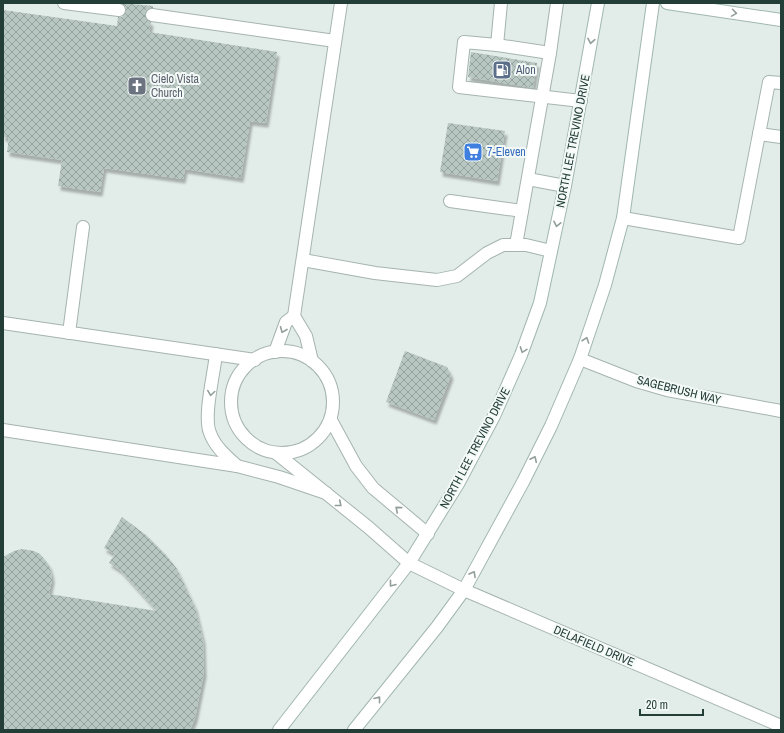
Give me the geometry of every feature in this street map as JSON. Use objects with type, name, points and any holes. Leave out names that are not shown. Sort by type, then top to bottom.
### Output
[{"type":"main road","points":[[64,3],[119,10]]},
{"type":"main road","points":[[312,361],[306,336],[294,316],[341,3]]},
{"type":"main road","points":[[490,48],[501,3]]},
{"type":"main road","points":[[516,245],[543,97],[557,3]]},
{"type":"main road","name":"NORTH LEE TREVINO DRIVE","points":[[279,730],[312,685],[409,563],[428,534],[459,482],[494,416],[521,355],[540,303],[565,186],[598,3]]},
{"type":"main road","points":[[354,730],[437,627],[464,590],[523,482],[551,426],[580,359],[605,286],[623,218],[653,3]]},
{"type":"main road","points":[[667,3],[781,20]]},
{"type":"main road","points":[[152,15],[335,41]]},
{"type":"main road","points":[[550,53],[512,53],[464,42],[459,87],[483,85],[507,88],[543,97],[581,101]]},
{"type":"main road","points":[[623,218],[740,238],[769,82],[781,83]]},
{"type":"main road","points":[[759,134],[781,136]]},
{"type":"main road","points":[[528,179],[565,186]]},
{"type":"main road","points":[[450,201],[522,211]]},
{"type":"main road","points":[[69,333],[83,227]]},
{"type":"main road","points":[[303,260],[370,272],[437,280],[458,276],[487,253],[503,245],[516,245],[551,251]]},
{"type":"main road","points":[[275,352],[286,322],[294,316]]},
{"type":"main road","points":[[3,323],[255,360]]},
{"type":"main road","points":[[275,352],[297,353],[312,361],[324,372],[332,387],[334,404],[331,420],[322,435],[309,446],[293,452],[276,453],[259,448],[246,438],[236,424],[231,407],[232,390],[239,375],[250,362],[265,354],[275,352]]},
{"type":"main road","points":[[216,354],[207,418],[209,432],[214,442],[237,466]]},
{"type":"main road","name":"SAGEBRUSH WAY","points":[[580,359],[636,381],[667,390],[781,411]]},
{"type":"main road","points":[[331,420],[356,466],[373,488],[428,534]]},
{"type":"main road","points":[[3,430],[237,466],[279,477],[326,493]]},
{"type":"main road","name":"DELAFIELD DRIVE","points":[[276,453],[409,563],[464,590],[781,726]]},
{"type":"building","name":"Cielo Vista Church","points":[[121,3],[153,6],[153,8],[146,10],[145,14],[145,18],[151,22],[149,32],[277,52],[266,123],[250,121],[241,178],[185,169],[183,179],[104,168],[100,192],[58,186],[62,160],[7,152],[9,138],[3,137],[3,10],[117,26],[118,17],[122,17],[126,11],[126,7]]},
{"type":"building","name":"Alon","points":[[471,52],[537,63],[533,88],[468,77]]},
{"type":"building","name":"7-Eleven","points":[[448,123],[505,131],[497,181],[440,172]]},
{"type":"building","points":[[405,351],[447,367],[451,375],[434,420],[386,402]]},
{"type":"building","points":[[122,517],[146,535],[166,555],[177,569],[195,607],[203,640],[204,673],[195,718],[190,730],[3,730],[3,557],[14,551],[22,549],[34,551],[40,554],[49,565],[51,572],[52,579],[49,594],[157,611],[120,570],[109,563],[115,554],[104,548]]},
{"type":"place","name":"Alon","points":[[502,70]]},
{"type":"place","name":"Cielo Vista Church","points":[[137,86]]},
{"type":"place","name":"7-Eleven","points":[[473,152]]}]
